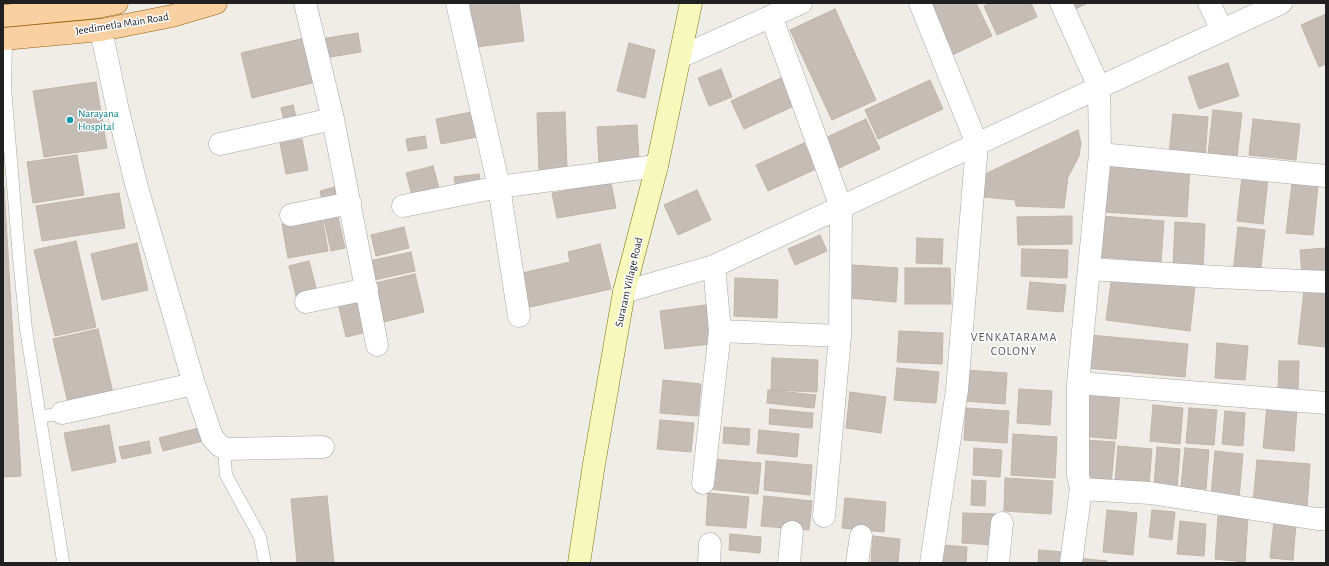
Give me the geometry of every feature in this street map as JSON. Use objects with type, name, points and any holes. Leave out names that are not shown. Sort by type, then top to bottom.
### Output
[{"type":"main road","name":"Jeedimetla Main Road","points":[[4,39],[101,30],[172,16],[216,3]]},
{"type":"main road","name":"Suraram Village Road","points":[[579,563],[594,464],[624,292],[657,166],[691,3]]},
{"type":"main road","name":"Jeedimetla Main Road","points":[[3,16],[104,4]]},
{"type":"street","points":[[305,3],[333,119],[377,345]]},
{"type":"street","points":[[457,3],[499,187],[519,316]]},
{"type":"street","points":[[680,57],[801,3]]},
{"type":"street","points":[[920,3],[977,144],[957,390],[931,563]]},
{"type":"street","points":[[1061,3],[1099,87],[1100,154],[1078,383],[1078,475],[1081,489],[1071,563]]},
{"type":"street","points":[[1209,3],[1222,30]]},
{"type":"street","points":[[624,292],[714,266],[1281,3]]},
{"type":"street","points":[[771,16],[841,208],[840,336],[824,516]]},
{"type":"street","points":[[101,30],[117,106],[136,184],[194,384],[212,437],[220,446],[227,449],[323,447]]},
{"type":"street","points":[[220,144],[333,119]]},
{"type":"street","points":[[1100,154],[1326,176]]},
{"type":"street","points":[[403,206],[499,187],[657,166]]},
{"type":"street","points":[[291,215],[350,203]]},
{"type":"street","points":[[703,483],[720,331],[714,266]]},
{"type":"street","points":[[1089,269],[1326,282]]},
{"type":"street","points":[[306,302],[366,288]]},
{"type":"street","points":[[720,331],[840,336]]},
{"type":"street","points":[[1078,383],[1326,403]]},
{"type":"street","points":[[62,413],[194,384]]},
{"type":"street","points":[[1081,489],[1150,493],[1317,519],[1326,519]]},
{"type":"street","points":[[998,563],[1002,522]]},
{"type":"street","points":[[789,563],[792,532]]},
{"type":"street","points":[[857,563],[861,536]]},
{"type":"lane","points":[[4,39],[5,88],[26,328],[63,561],[62,563]]},
{"type":"lane","points":[[40,417],[62,413]]},
{"type":"lane","points":[[224,448],[226,475],[260,537],[265,563]]},
{"type":"building","points":[[470,3],[519,3],[524,41],[476,47]]},
{"type":"building","points":[[925,3],[976,3],[992,36],[948,57]]},
{"type":"building","points":[[991,3],[1031,3],[1037,17],[997,35],[984,6]]},
{"type":"building","points":[[1065,3],[1088,3],[1069,12]]},
{"type":"building","points":[[835,9],[876,100],[832,120],[790,30]]},
{"type":"building","points":[[1326,14],[1326,64],[1319,67],[1301,25]]},
{"type":"building","points":[[358,33],[361,52],[324,58],[321,39]]},
{"type":"building","points":[[309,37],[320,81],[252,98],[241,53]]},
{"type":"building","points":[[629,43],[655,50],[645,98],[617,91]]},
{"type":"building","points":[[1228,63],[1239,96],[1199,109],[1188,77]]},
{"type":"building","points":[[721,69],[732,97],[709,106],[698,78]]},
{"type":"building","points":[[781,78],[794,106],[744,129],[731,101]]},
{"type":"building","points":[[930,80],[943,109],[878,139],[865,110]]},
{"type":"building","name":"Narayana Hospital","points":[[96,82],[107,148],[44,157],[33,91]]},
{"type":"building","points":[[293,105],[297,121],[285,124],[281,108]]},
{"type":"building","points":[[1213,110],[1242,113],[1237,157],[1208,154]]},
{"type":"building","points":[[472,112],[477,137],[441,144],[436,119]]},
{"type":"building","points":[[565,112],[567,170],[539,171],[537,113]]},
{"type":"building","points":[[1173,114],[1208,117],[1205,158],[1169,155]]},
{"type":"building","points":[[866,119],[880,149],[837,169],[823,139]]},
{"type":"building","points":[[1253,119],[1300,124],[1296,160],[1249,155]]},
{"type":"building","points":[[637,125],[639,162],[599,164],[597,127]]},
{"type":"building","points":[[1078,130],[1081,143],[1079,156],[1068,177],[1064,208],[1016,206],[1015,200],[984,197],[985,174]]},
{"type":"building","points":[[425,136],[427,148],[408,151],[406,139]]},
{"type":"building","points":[[302,139],[308,170],[286,174],[280,143]]},
{"type":"building","points":[[804,143],[816,169],[768,191],[756,165]]},
{"type":"building","points":[[77,155],[84,195],[33,203],[27,162]]},
{"type":"building","points":[[1105,161],[1190,167],[1187,217],[1102,212]]},
{"type":"building","points":[[433,166],[439,188],[412,195],[406,173]]},
{"type":"building","points":[[479,174],[481,185],[456,188],[454,177]]},
{"type":"building","points":[[1242,177],[1268,179],[1263,224],[1237,221]]},
{"type":"building","points":[[611,183],[616,208],[557,218],[552,193]]},
{"type":"building","points":[[1292,183],[1318,186],[1313,235],[1286,233]]},
{"type":"building","points":[[3,186],[21,476],[3,477]]},
{"type":"building","points":[[335,187],[338,200],[323,204],[320,191]]},
{"type":"building","points":[[697,190],[711,220],[678,235],[664,205]]},
{"type":"building","points":[[119,193],[125,228],[42,241],[36,206]]},
{"type":"building","points":[[1072,216],[1072,244],[1018,245],[1017,217]]},
{"type":"building","points":[[1101,216],[1164,221],[1161,262],[1099,257]]},
{"type":"building","points":[[322,217],[328,251],[288,258],[282,224]]},
{"type":"building","points":[[338,217],[345,248],[331,251],[324,220]]},
{"type":"building","points":[[1175,222],[1205,224],[1203,268],[1173,267]]},
{"type":"building","points":[[404,227],[409,248],[376,256],[371,235]]},
{"type":"building","points":[[1238,227],[1265,230],[1260,276],[1233,273]]},
{"type":"building","points":[[820,235],[827,251],[795,265],[788,249]]},
{"type":"building","points":[[917,238],[943,239],[942,264],[916,263]]},
{"type":"building","points":[[76,241],[96,327],[55,336],[34,250]]},
{"type":"building","points":[[137,243],[148,290],[102,300],[91,254]]},
{"type":"building","points":[[600,244],[611,289],[526,308],[518,274],[570,262],[568,252]]},
{"type":"building","points":[[1326,248],[1326,272],[1302,274],[1300,250]]},
{"type":"building","points":[[1022,249],[1068,250],[1067,278],[1021,276]]},
{"type":"building","points":[[411,252],[415,271],[374,280],[369,261]]},
{"type":"building","points":[[309,261],[318,295],[297,300],[289,266]]},
{"type":"building","points":[[852,265],[898,268],[896,302],[850,298]]},
{"type":"building","points":[[905,268],[950,268],[951,304],[905,304]]},
{"type":"building","points":[[415,274],[424,312],[384,322],[375,283]]},
{"type":"building","points":[[1112,275],[1195,286],[1190,331],[1106,320]]},
{"type":"building","points":[[735,278],[778,280],[777,318],[734,316]]},
{"type":"building","points":[[1030,282],[1066,285],[1063,312],[1027,309]]},
{"type":"building","points":[[1304,291],[1326,293],[1326,347],[1298,344]]},
{"type":"building","points":[[363,297],[371,331],[346,337],[338,303]]},
{"type":"building","points":[[706,305],[711,344],[665,349],[660,311]]},
{"type":"building","points":[[98,329],[113,393],[68,403],[53,339]]},
{"type":"building","points":[[899,331],[943,333],[942,364],[897,362]]},
{"type":"building","points":[[1090,335],[1188,344],[1185,377],[1087,368]]},
{"type":"building","points":[[1217,343],[1248,346],[1245,380],[1215,378]]},
{"type":"building","points":[[772,358],[818,360],[817,392],[771,390]]},
{"type":"building","points":[[1279,361],[1299,361],[1298,390],[1278,389]]},
{"type":"building","points":[[897,368],[939,372],[936,403],[894,400]]},
{"type":"building","points":[[966,370],[1007,373],[1005,404],[964,401]]},
{"type":"building","points":[[663,380],[701,384],[698,416],[660,413]]},
{"type":"building","points":[[1019,389],[1052,391],[1050,425],[1017,423]]},
{"type":"building","points":[[1085,389],[1120,392],[1116,439],[1081,436]]},
{"type":"building","points":[[768,390],[816,395],[814,408],[767,403]]},
{"type":"building","points":[[850,392],[886,397],[881,433],[846,428]]},
{"type":"building","points":[[1153,405],[1183,408],[1180,444],[1150,441]]},
{"type":"building","points":[[1267,406],[1297,408],[1294,451],[1263,448]]},
{"type":"building","points":[[966,408],[1009,411],[1007,443],[964,440]]},
{"type":"building","points":[[1189,408],[1217,410],[1214,445],[1186,443]]},
{"type":"building","points":[[770,409],[813,413],[812,428],[769,424]]},
{"type":"building","points":[[1225,411],[1245,413],[1243,446],[1222,444]]},
{"type":"building","points":[[660,420],[694,423],[691,452],[657,449]]},
{"type":"building","points":[[109,425],[116,462],[72,471],[64,433]]},
{"type":"building","points":[[203,427],[207,440],[163,451],[159,438]]},
{"type":"building","points":[[724,427],[750,429],[749,445],[723,443]]},
{"type":"building","points":[[759,430],[799,434],[797,457],[757,453]]},
{"type":"building","points":[[1013,434],[1057,437],[1055,478],[1011,475]]},
{"type":"building","points":[[1084,440],[1115,442],[1111,484],[1080,481]]},
{"type":"building","points":[[149,441],[151,453],[122,459],[119,447]]},
{"type":"building","points":[[1118,446],[1152,449],[1149,484],[1115,481]]},
{"type":"building","points":[[1157,447],[1180,449],[1177,488],[1154,486]]},
{"type":"building","points":[[974,448],[1002,450],[1000,477],[973,475]]},
{"type":"building","points":[[1185,448],[1209,450],[1206,489],[1181,487]]},
{"type":"building","points":[[1215,451],[1243,454],[1239,498],[1211,496]]},
{"type":"building","points":[[712,459],[761,463],[758,494],[709,489]]},
{"type":"building","points":[[1257,460],[1310,464],[1307,508],[1253,503]]},
{"type":"building","points":[[766,461],[812,465],[810,495],[764,490]]},
{"type":"building","points":[[1005,478],[1053,481],[1051,514],[1004,511]]},
{"type":"building","points":[[972,480],[986,481],[985,506],[971,505]]},
{"type":"building","points":[[708,493],[749,497],[746,528],[706,525]]},
{"type":"building","points":[[327,496],[334,563],[297,563],[291,499]]},
{"type":"building","points":[[764,496],[812,501],[809,530],[761,526]]},
{"type":"building","points":[[845,498],[886,502],[884,532],[842,528]]},
{"type":"building","points":[[1107,510],[1137,513],[1133,555],[1103,552]]},
{"type":"building","points":[[1152,510],[1175,512],[1172,540],[1149,537]]},
{"type":"building","points":[[963,513],[997,514],[995,545],[962,543]]},
{"type":"building","points":[[1218,516],[1248,518],[1245,562],[1215,559]]},
{"type":"building","points":[[1180,521],[1206,524],[1204,556],[1177,554]]},
{"type":"building","points":[[1274,521],[1296,523],[1293,560],[1270,558]]},
{"type":"building","points":[[730,534],[761,537],[760,553],[729,550]]},
{"type":"building","points":[[873,536],[900,539],[898,563],[871,562]]},
{"type":"building","points":[[943,545],[967,547],[966,563],[941,563]]},
{"type":"building","points":[[1039,550],[1063,552],[1062,563],[1038,563]]},
{"type":"building","points":[[1076,558],[1107,561],[1106,563],[1076,563]]},
{"type":"place","name":"Narayana Hospital","points":[[70,120]]},
{"type":"district","name":"VENKATARAMA COLONY","points":[[1014,344]]}]
